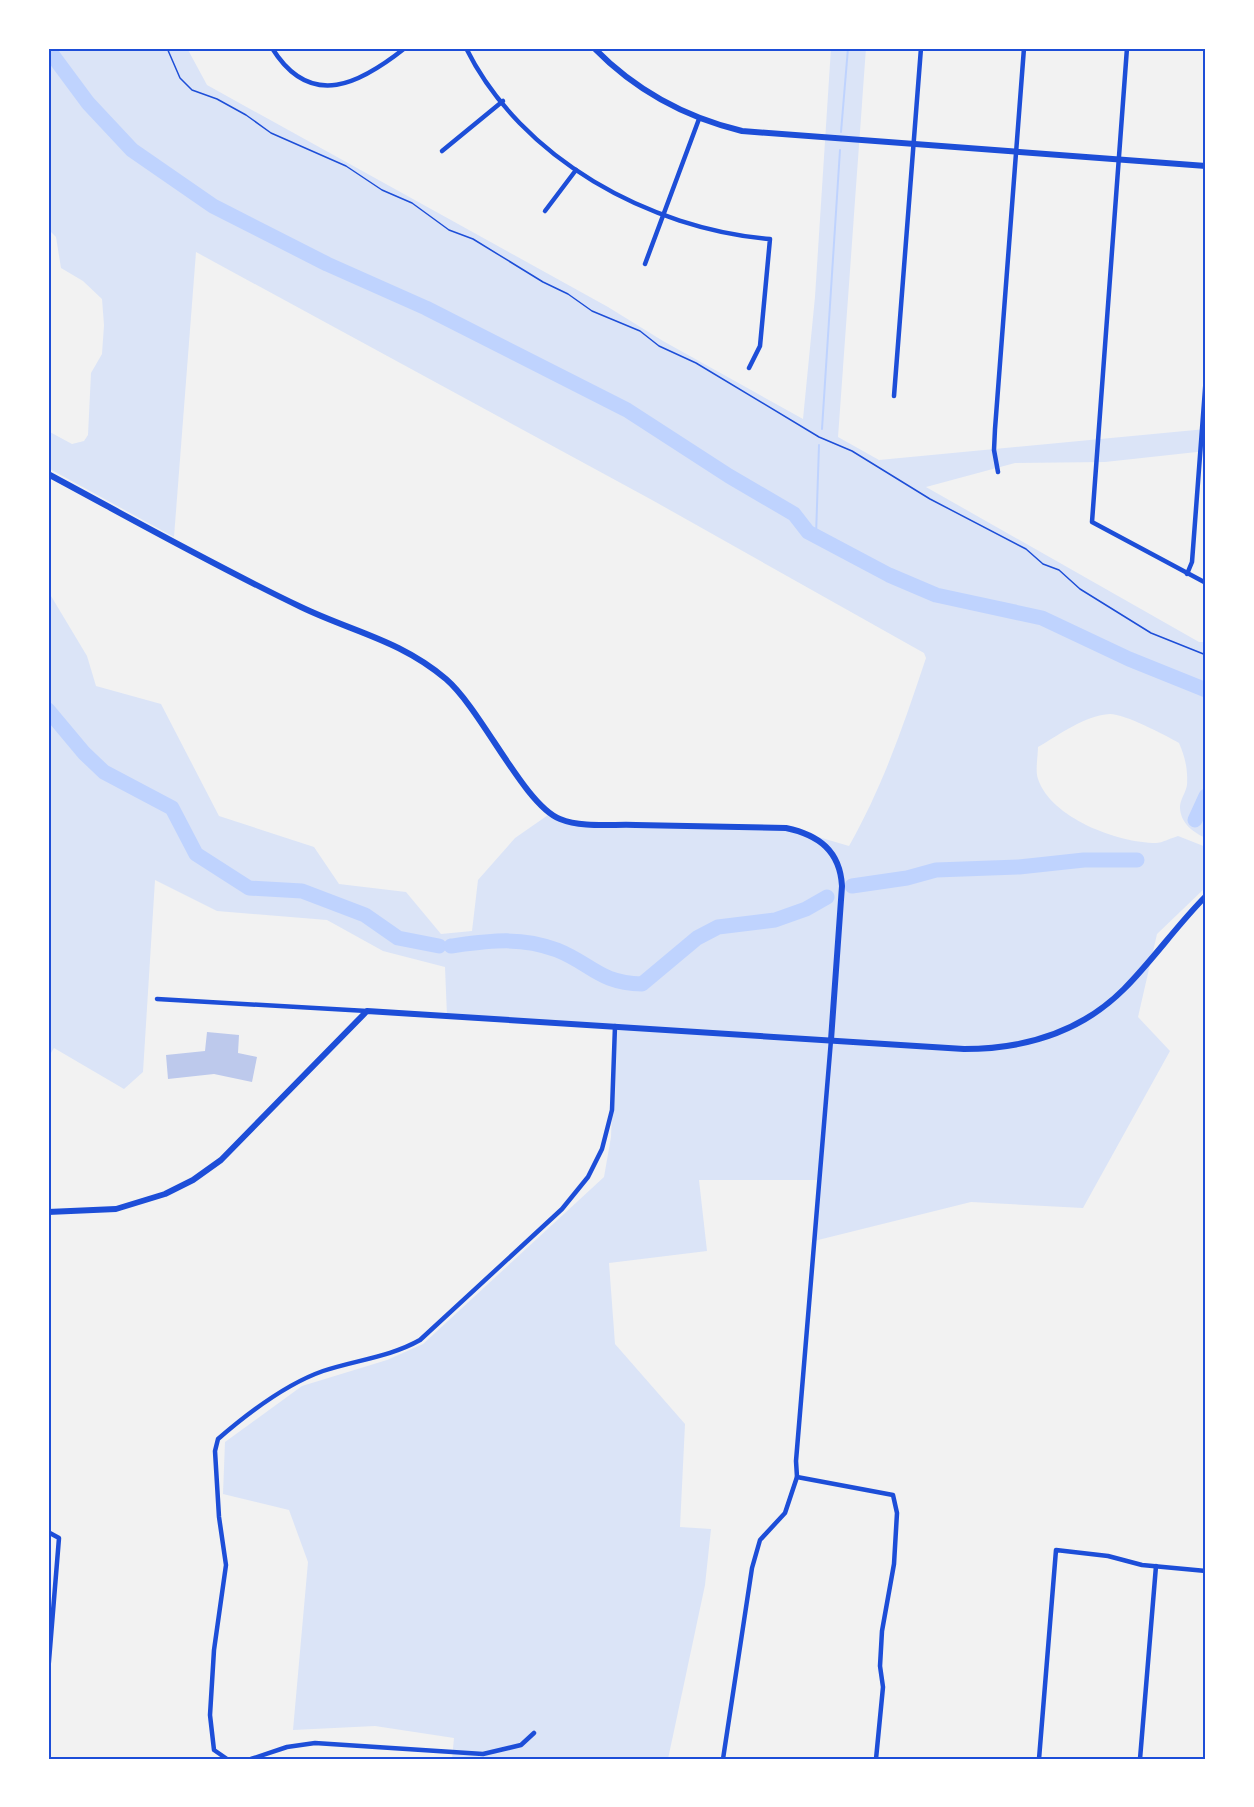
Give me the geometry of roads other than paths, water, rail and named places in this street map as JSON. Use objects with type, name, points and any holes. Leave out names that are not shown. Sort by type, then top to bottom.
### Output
[{"type":"street","points":[[272,48],[292,71],[311,81],[332,86],[358,81],[376,71],[405,48]]},
{"type":"street","points":[[466,48],[503,101],[539,140],[576,170],[618,196],[663,216],[717,232],[770,239],[760,346],[749,368]]},
{"type":"street","points":[[594,48],[633,84],[660,101],[699,119],[742,131],[1206,166]]},
{"type":"street","points":[[894,396],[921,48]]},
{"type":"street","points":[[998,472],[994,450],[995,429],[1024,48]]},
{"type":"street","points":[[1127,48],[1092,522],[1206,583]]},
{"type":"street","points":[[442,151],[503,101]]},
{"type":"street","points":[[645,264],[699,119]]},
{"type":"street","points":[[545,211],[576,170]]},
{"type":"street","points":[[1187,574],[1192,562],[1206,376]]},
{"type":"street","points":[[48,474],[299,606],[365,631],[412,653],[450,682],[469,702],[522,781],[544,807],[558,818],[594,824],[786,828],[817,838],[835,856],[842,880],[797,1449],[797,1477],[785,1514],[760,1540],[752,1568],[723,1759]]},
{"type":"street","points":[[157,999],[986,1049],[1016,1045],[1051,1036],[1090,1016],[1124,989],[1206,896]]},
{"type":"street","points":[[48,1212],[116,1209],[156,1197],[193,1180],[221,1160],[367,1011]]},
{"type":"street","points":[[227,1759],[214,1750],[210,1714],[214,1650],[226,1580],[215,1451],[218,1438],[296,1383],[326,1370],[393,1352],[420,1340],[562,1209],[588,1177],[607,1134],[613,1092],[615,1026]]},
{"type":"street","points":[[797,1477],[893,1495],[897,1513],[894,1564],[882,1631],[880,1666],[883,1687],[876,1759]]},
{"type":"street","points":[[48,1532],[59,1538],[48,1673]]},
{"type":"street","points":[[1039,1759],[1056,1550],[1156,1566],[1206,1570]]},
{"type":"street","points":[[1140,1759],[1156,1566]]},
{"type":"street","points":[[251,1759],[287,1747],[315,1743],[490,1754],[521,1745],[534,1733]]},
{"type":"waterway","points":[[841,132],[848,48]]},
{"type":"waterway","points":[[48,49],[88,103],[132,150],[213,206],[327,264],[426,308],[627,410],[729,476],[794,514],[808,532],[889,575],[936,595],[1042,618],[1129,659],[1206,690]]},
{"type":"waterway","points":[[822,429],[840,150]]},
{"type":"waterway","points":[[816,536],[819,445]]},
{"type":"waterway","points":[[48,710],[84,753],[104,772],[172,808],[196,854],[249,888],[302,891],[365,915],[398,938],[439,946]]},
{"type":"waterway","points":[[1195,820],[1206,796]]},
{"type":"waterway","points":[[852,886],[907,878],[936,870],[1019,867],[1084,860],[1137,860]]},
{"type":"waterway","points":[[451,946],[491,941],[530,943],[569,955],[605,976],[627,983],[642,984],[697,938],[718,927],[775,920],[806,909],[827,897]]}]
